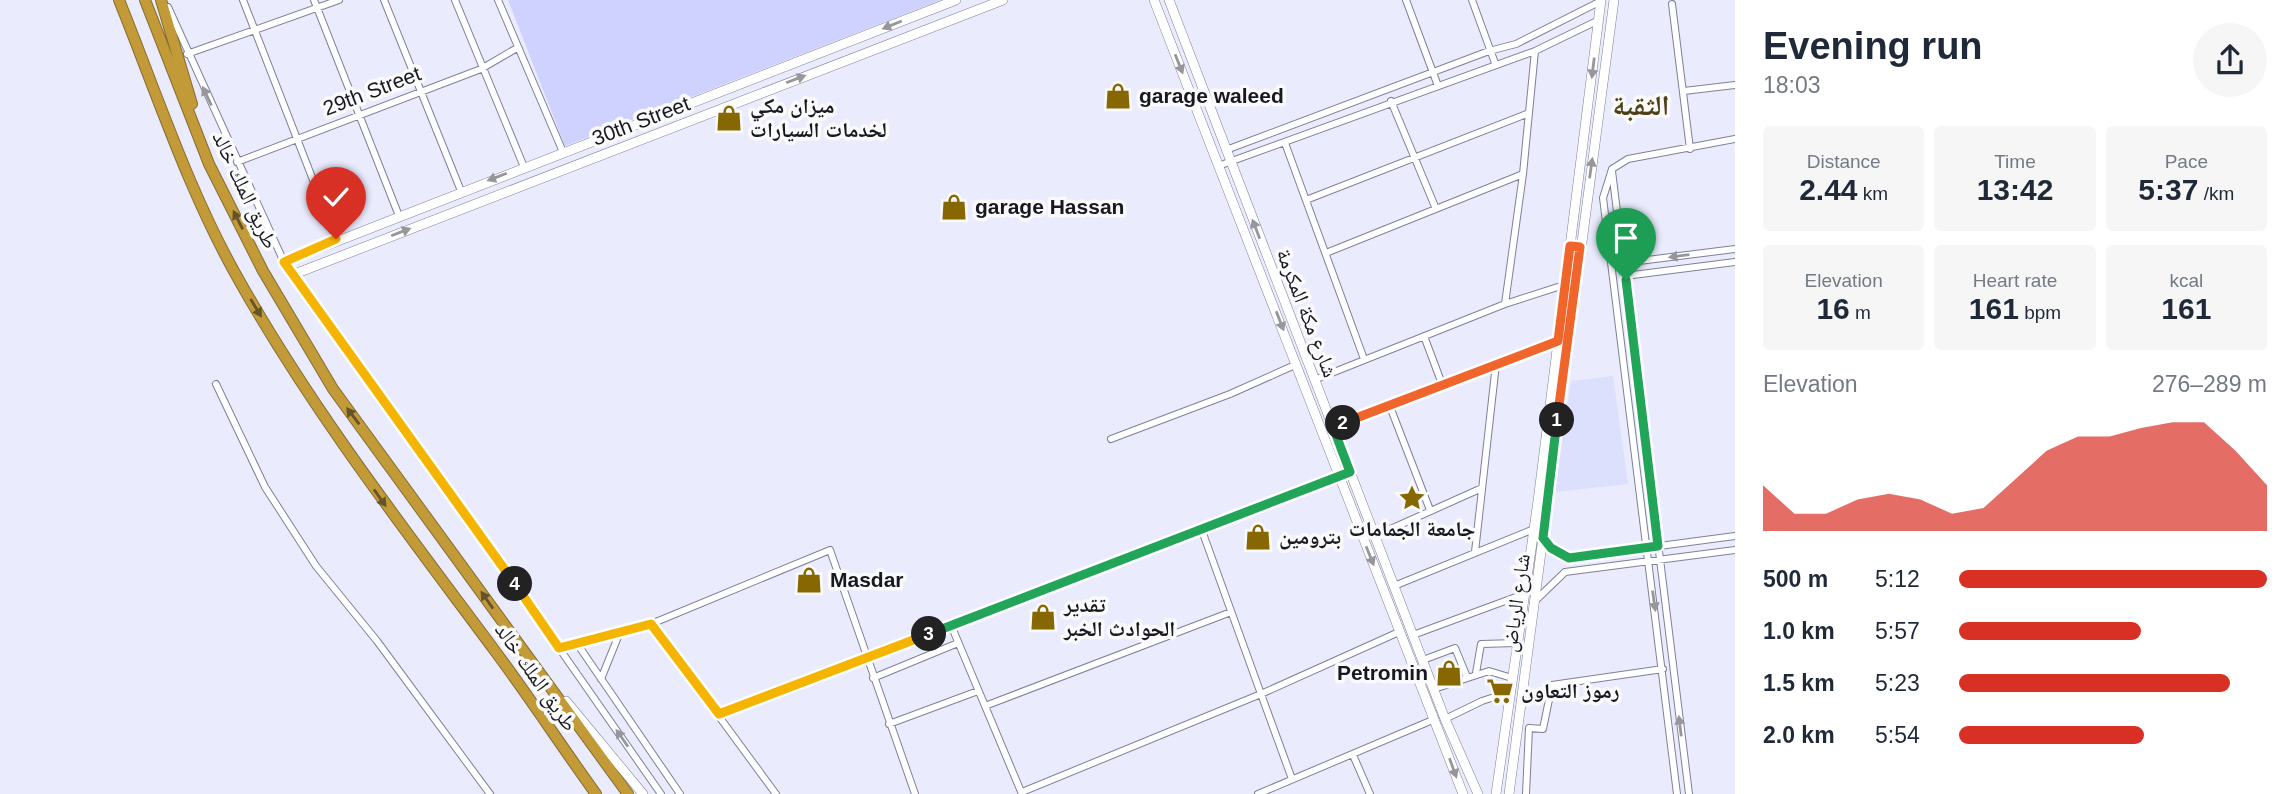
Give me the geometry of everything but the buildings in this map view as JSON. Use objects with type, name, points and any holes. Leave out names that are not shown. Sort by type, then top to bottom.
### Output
[{"type":"highway","name":"طريق الملك خالد","points":[[119,0],[200,204],[239,281],[314,402],[399,525],[497,653],[596,794]]},
{"type":"highway","name":"طريق الملك خالد","points":[[145,0],[209,164],[263,271],[333,389],[628,794]]},
{"type":"highway","points":[[163,0],[209,164]]},
{"type":"main road","name":"30th Street","points":[[284,262],[336,239],[956,0]]},
{"type":"main road","name":"30th Street","points":[[292,275],[1003,0]]},
{"type":"main road","name":"شارع مكة المكرمة","points":[[1154,0],[1221,165],[1399,632],[1478,794]]},
{"type":"main road","name":"شارع مكة المكرمة","points":[[1169,0],[1434,689],[1463,794]]},
{"type":"main road","name":"شارع الرياض","points":[[1509,794],[1614,0]]},
{"type":"main road","name":"شارع الرياض","points":[[1496,794],[1534,529],[1601,1]]},
{"type":"main road","points":[[1570,246],[1580,247]]},
{"type":"main road","points":[[1381,585],[1392,594],[1396,589]]},
{"type":"main road","points":[[519,646],[643,794]]},
{"type":"main road","points":[[1504,739],[1510,745],[1514,744]]},
{"type":"street","points":[[163,0],[292,275],[661,794]]},
{"type":"street","points":[[243,0],[336,239]]},
{"type":"street","points":[[314,0],[400,216]]},
{"type":"street","points":[[187,54],[256,32],[339,0]]},
{"type":"street","points":[[384,0],[461,191]]},
{"type":"street","points":[[455,0],[481,69],[524,167]]},
{"type":"street","points":[[498,0],[563,152]]},
{"type":"street","points":[[1406,0],[1438,86]]},
{"type":"street","points":[[1472,0],[1495,64]]},
{"type":"street","points":[[1226,150],[1489,51],[1516,44],[1601,1]]},
{"type":"street","points":[[1672,4],[1690,149]]},
{"type":"street","points":[[1221,165],[1391,101],[1535,51],[1599,20]]},
{"type":"street","name":"29th Street","points":[[237,162],[481,69],[517,48]]},
{"type":"street","points":[[1506,304],[1535,51]]},
{"type":"street","points":[[1684,91],[1735,85]]},
{"type":"street","points":[[1391,101],[1436,209]]},
{"type":"street","points":[[1306,200],[1528,113]]},
{"type":"street","points":[[1677,794],[1603,198],[1612,169],[1628,159],[1735,139]]},
{"type":"street","points":[[1285,143],[1364,359]]},
{"type":"street","points":[[1612,169],[1689,794]]},
{"type":"street","points":[[1326,253],[1523,174]]},
{"type":"street","points":[[1623,263],[1735,249]]},
{"type":"street","points":[[1625,276],[1735,262]]},
{"type":"street","points":[[1314,380],[1506,304],[1564,285]]},
{"type":"street","points":[[1424,336],[1442,384]]},
{"type":"street","points":[[1333,427],[1558,341]]},
{"type":"street","points":[[1475,552],[1496,364]]},
{"type":"street","points":[[1111,439],[1230,394],[1295,365]]},
{"type":"street","points":[[216,384],[265,487],[316,566],[377,641],[490,794]]},
{"type":"street","points":[[1389,404],[1430,510]]},
{"type":"street","points":[[719,714],[1350,472]]},
{"type":"street","points":[[1375,536],[1482,488]]},
{"type":"street","points":[[1396,589],[1475,552],[1534,529]]},
{"type":"street","points":[[1202,530],[1292,779]]},
{"type":"street","points":[[1543,538],[1551,548],[1569,558],[1735,536]]},
{"type":"street","points":[[559,648],[651,624],[830,550],[915,794]]},
{"type":"street","points":[[1533,604],[1565,572],[1735,550]]},
{"type":"street","points":[[1569,558],[1570,571]]},
{"type":"street","points":[[1413,635],[1524,594]]},
{"type":"street","points":[[985,706],[1231,612]]},
{"type":"street","points":[[651,624],[776,794]]},
{"type":"street","points":[[951,625],[1022,793],[1261,694],[1399,632]]},
{"type":"street","points":[[601,679],[620,632]]},
{"type":"street","points":[[873,678],[958,643]]},
{"type":"street","points":[[1476,673],[1481,645],[1518,643]]},
{"type":"street","points":[[578,645],[680,794]]},
{"type":"street","points":[[1423,660],[1455,648],[1467,677]]},
{"type":"street","points":[[1526,794],[1529,728],[1543,729],[1552,685],[1663,669]]},
{"type":"street","points":[[1434,689],[1476,673],[1489,671],[1512,678]]},
{"type":"street","points":[[889,724],[978,691]]},
{"type":"street","points":[[1258,794],[1482,701],[1510,692]]},
{"type":"street","points":[[1353,755],[1370,794]]},
{"type":"shaded area","points":[[508,0],[941,0],[565,146]]},
{"type":"shaded area","points":[[1613,376],[1628,484],[1555,492],[1571,381]]},
{"type":"place","name":"garage waleed","points":[[1118,96]]},
{"type":"place","name":"ميزان مكي لخدمات السيارات","points":[[729,118]]},
{"type":"place","name":"garage Hassan","points":[[954,207]]},
{"type":"place","name":"جامعة الجمامات","points":[[1412,498]]},
{"type":"place","name":"بترومين","points":[[1258,537]]},
{"type":"place","name":"Masdar","points":[[809,580]]},
{"type":"place","name":"تقدير الحوادث الخبر","points":[[1043,617]]},
{"type":"place","name":"Petromin","points":[[1449,673]]},
{"type":"place","name":"رموز التعاون","points":[[1500,691]]},
{"type":"district","name":"الثقبة","points":[[1641,105]]},
{"type":"route","points":[[336,239],[284,262],[559,648],[651,624],[719,714],[1350,472],[1333,427],[1558,341],[1570,246],[1580,247],[1543,538],[1551,548],[1569,558],[1658,546],[1626,280]]}]
